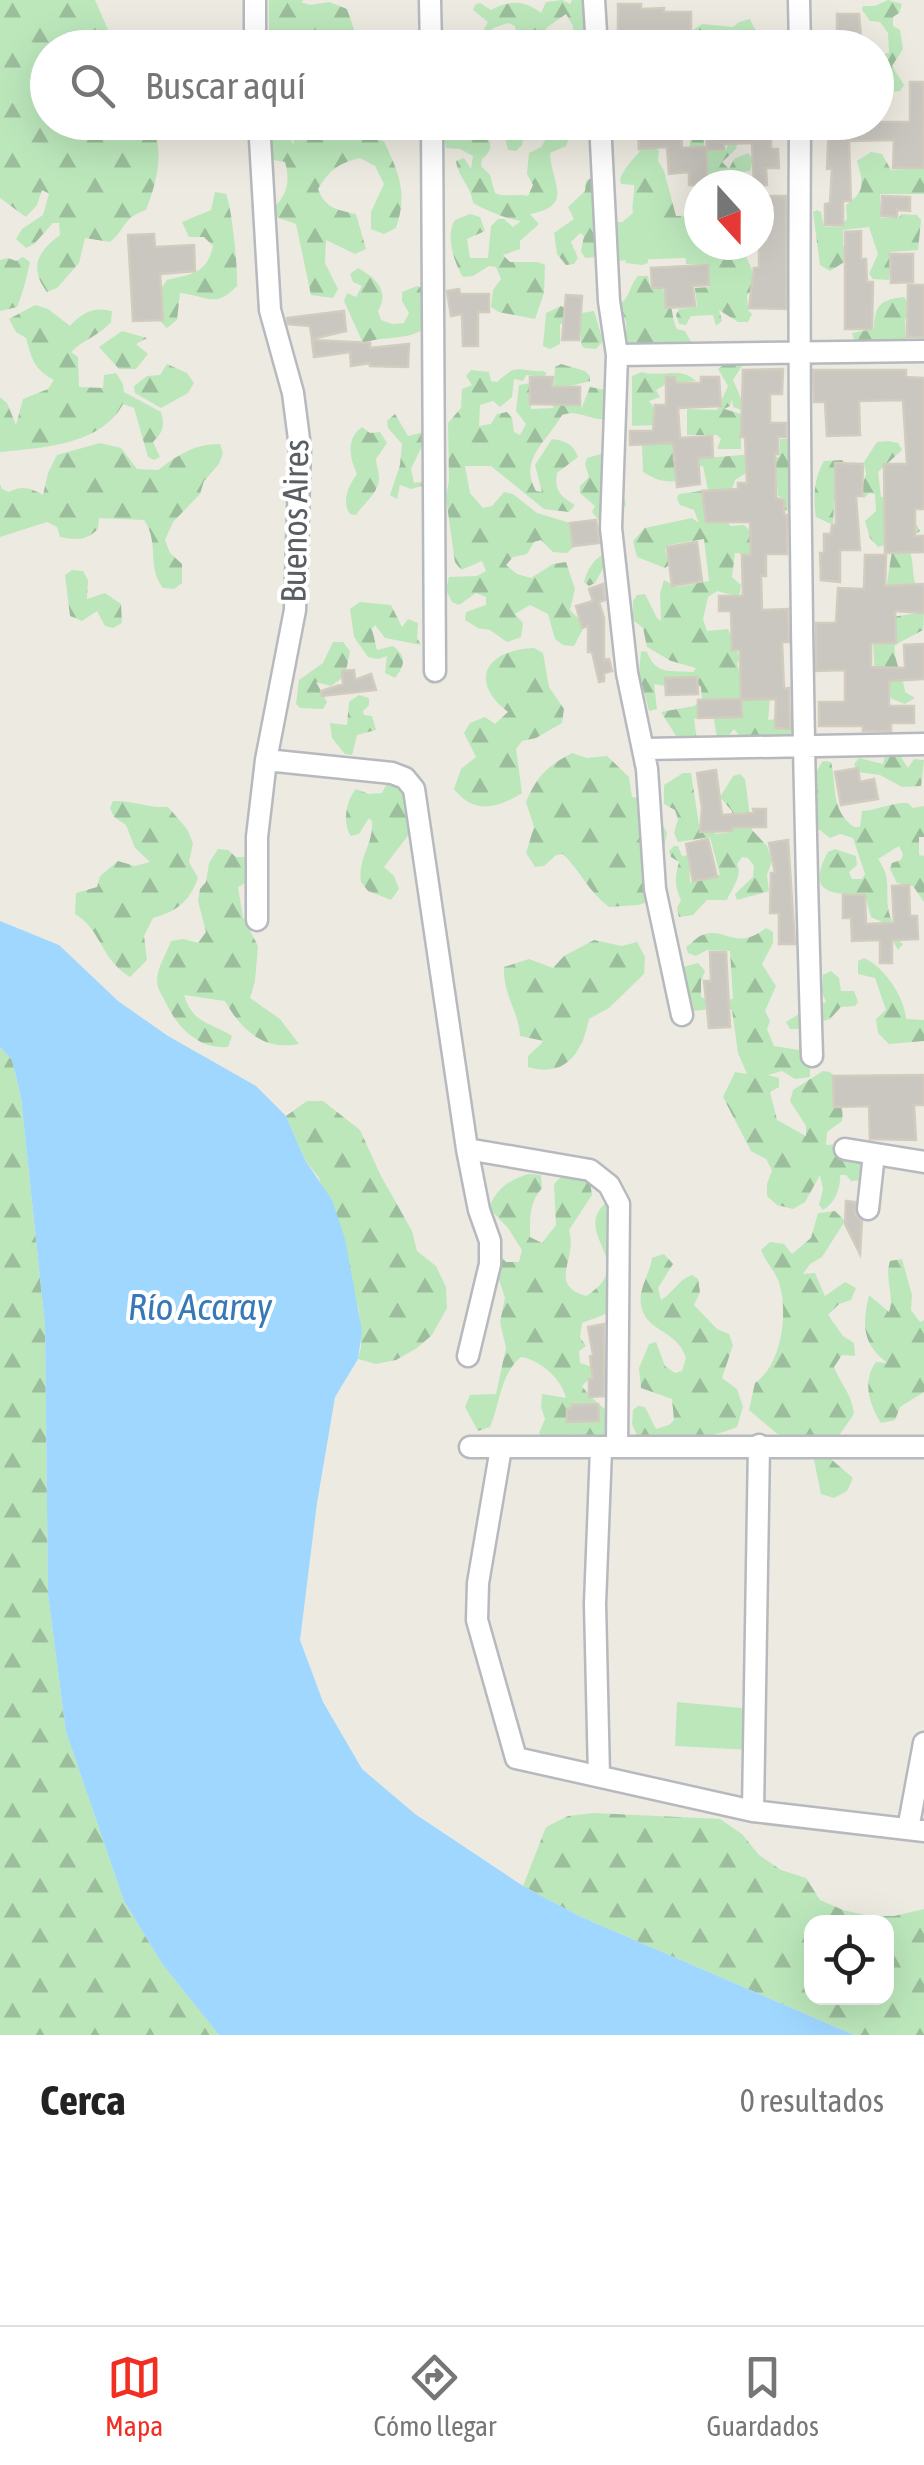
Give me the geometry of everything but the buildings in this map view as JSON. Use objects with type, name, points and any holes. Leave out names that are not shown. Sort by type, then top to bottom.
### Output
[{"type":"street","points":[[255,0],[256,30]]},
{"type":"street","points":[[430,0],[431,30]]},
{"type":"street","points":[[594,0],[595,30]]},
{"type":"street","points":[[799,0],[800,30]]},
{"type":"street","name":"Buenos Aires","points":[[257,920],[257,837],[266,760],[295,610],[300,447],[293,393],[270,310],[260,140]]},
{"type":"street","points":[[432,140],[435,671]]},
{"type":"street","points":[[601,140],[609,301],[617,356],[610,528],[627,673],[644,748],[655,888],[682,1015]]},
{"type":"street","points":[[800,140],[802,745],[812,1056]]},
{"type":"street","points":[[617,356],[924,350]]},
{"type":"street","points":[[644,748],[924,744]]},
{"type":"street","points":[[266,760],[392,773],[405,778],[414,789],[478,1210],[490,1241],[490,1264],[468,1356]]},
{"type":"street","points":[[468,1149],[590,1170],[609,1185],[619,1204],[609,1448],[595,1604],[599,1776]]},
{"type":"street","points":[[845,1149],[924,1162]]},
{"type":"street","points":[[868,1209],[874,1154]]},
{"type":"street","points":[[752,1811],[759,1445]]},
{"type":"street","points":[[470,1448],[924,1447]]},
{"type":"street","points":[[500,1448],[478,1582],[477,1620],[514,1752],[524,1762],[752,1811],[916,1830],[924,1743]]},
{"type":"green space","points":[[0,0],[95,0],[108,30],[30,30],[30,140],[156,140],[156,177],[146,210],[128,220],[110,242],[85,238],[79,263],[57,288],[47,292],[38,275],[38,261],[60,235],[59,223],[53,223],[26,248],[16,239],[22,229],[43,215],[49,194],[42,190],[37,205],[26,217],[0,198]]},
{"type":"green space","points":[[269,0],[304,0],[301,2],[310,5],[329,2],[347,9],[354,30],[269,30]]},
{"type":"green space","points":[[596,0],[602,30],[573,30],[566,14],[547,30],[516,30],[508,23],[484,30],[488,22],[473,10],[480,3],[491,10],[516,3],[541,13],[546,2]]},
{"type":"green space","points":[[888,0],[902,4],[893,17],[903,49],[894,63],[894,30],[870,21],[862,10],[863,6]]},
{"type":"green space","points":[[750,19],[755,30],[693,30],[702,24],[733,27]]},
{"type":"green space","points":[[894,69],[904,85],[894,92]]},
{"type":"green space","points":[[291,140],[294,145],[294,140],[384,141],[400,183],[396,228],[384,234],[371,229],[371,212],[384,184],[375,166],[360,158],[346,162],[330,173],[318,189],[333,207],[356,214],[366,249],[355,254],[326,240],[325,263],[338,289],[333,298],[311,295],[296,224],[276,217],[275,206],[287,186],[287,174],[285,162],[266,154],[266,143]]},
{"type":"green space","points":[[444,140],[489,140],[490,148],[481,166],[490,175],[495,193],[528,196],[533,185],[527,174],[529,153],[545,140],[568,140],[566,146],[550,153],[556,199],[544,210],[530,214],[539,224],[520,241],[520,249],[503,255],[510,262],[545,265],[544,293],[535,319],[491,307],[493,290],[501,279],[496,267],[463,277],[451,240],[455,220],[470,214],[480,217],[485,231],[467,239],[470,258],[488,258],[491,226],[498,219],[513,227],[521,221],[473,203],[456,161],[464,158],[471,169],[473,156],[460,149],[446,148]]},
{"type":"green space","points":[[506,140],[523,140],[516,151],[508,150]]},
{"type":"green space","points":[[690,140],[704,140],[705,151],[726,150],[730,140],[738,140],[736,149],[722,162],[729,169],[734,159],[748,153],[753,159],[750,170],[690,170]]},
{"type":"green space","points":[[644,145],[654,145],[659,151],[658,161],[676,216],[684,216],[684,224],[647,226],[648,263],[642,265],[626,263],[620,224],[633,213],[634,185],[621,184],[625,169]]},
{"type":"green space","points":[[871,152],[882,154],[891,170],[924,168],[924,194],[880,194],[880,218],[899,218],[901,214],[917,215],[921,220],[918,250],[890,252],[889,280],[873,279],[869,274],[878,254],[869,227],[843,230],[843,246],[857,247],[849,259],[830,271],[820,265],[813,212],[821,212],[824,227],[841,226],[847,219],[846,205],[861,187],[857,161]]},
{"type":"green space","points":[[591,178],[599,188],[594,209],[598,257],[585,258],[581,251],[584,236],[580,233],[571,242],[578,258],[574,264],[566,265],[557,254],[554,233],[574,219],[568,207],[585,191],[586,181]]},
{"type":"green space","points":[[215,192],[226,194],[228,201],[237,286],[217,299],[180,293],[177,320],[167,328],[154,315],[155,297],[167,280],[197,271],[207,262],[213,246],[204,237],[189,237],[182,222],[211,210]]},
{"type":"green space","points":[[607,222],[684,223],[684,258],[608,261]]},
{"type":"green space","points":[[23,257],[30,262],[17,307],[0,311],[0,260],[16,261]]},
{"type":"green space","points":[[686,260],[748,260],[752,270],[752,291],[747,295],[752,314],[748,322],[738,322],[719,310],[722,321],[716,326],[713,315],[691,316],[686,325],[679,324],[679,309],[697,307],[695,288],[710,287],[708,265],[686,264]]},
{"type":"green space","points":[[358,268],[379,286],[381,320],[392,324],[404,323],[409,313],[402,292],[417,286],[427,290],[427,328],[363,343],[344,301],[347,293],[356,297],[362,286],[353,282],[350,274]]},
{"type":"green space","points":[[638,276],[648,276],[651,289],[666,293],[677,329],[685,331],[694,347],[627,349],[621,303]]},
{"type":"green space","points":[[904,297],[907,302],[922,302],[918,313],[905,319],[906,340],[917,344],[856,345],[852,333],[874,329],[880,305]]},
{"type":"green space","points":[[35,305],[48,309],[70,326],[88,312],[112,311],[107,327],[71,352],[78,357],[79,387],[103,388],[104,375],[116,373],[124,392],[161,412],[162,428],[153,442],[160,457],[148,457],[134,408],[123,404],[113,418],[85,436],[52,446],[0,452],[0,397],[7,403],[16,425],[23,399],[48,389],[54,380],[38,368],[26,338],[16,332],[9,319]]},
{"type":"green space","points":[[561,306],[576,314],[594,311],[603,341],[596,349],[581,344],[580,323],[560,324],[560,344],[550,349],[543,346],[546,313]]},
{"type":"green space","points":[[122,331],[147,338],[136,344],[148,354],[136,369],[119,369],[99,347]]},
{"type":"green space","points":[[735,357],[761,359],[765,363],[742,366],[733,380],[747,412],[733,407],[732,399],[724,409],[741,414],[741,449],[717,449],[721,439],[717,435],[687,435],[687,409],[717,410],[728,386],[718,369]]},
{"type":"green space","points":[[167,364],[187,373],[194,383],[188,393],[161,408],[135,393],[134,386],[147,376],[160,375]]},
{"type":"green space","points":[[561,364],[590,376],[590,381],[567,387],[571,403],[582,407],[590,387],[606,390],[606,419],[574,413],[562,415],[532,460],[531,480],[536,491],[542,492],[535,465],[552,439],[574,449],[578,457],[557,473],[556,479],[559,492],[575,505],[569,512],[544,509],[491,466],[465,466],[470,493],[483,508],[492,506],[504,492],[513,494],[537,513],[570,523],[578,533],[579,542],[567,553],[553,552],[541,540],[534,542],[527,554],[513,557],[506,565],[531,578],[553,564],[566,562],[575,589],[570,610],[585,625],[574,646],[555,639],[548,614],[530,605],[515,614],[523,623],[521,637],[507,642],[465,620],[466,612],[486,605],[486,597],[476,593],[459,605],[452,602],[446,590],[449,577],[477,576],[486,571],[482,561],[461,570],[455,562],[446,498],[448,423],[461,408],[462,389],[472,385],[466,376],[471,370],[489,372],[491,381],[497,382],[518,369],[543,371],[547,373],[544,377],[526,375],[523,381],[514,379],[512,397],[500,407],[493,401],[480,405],[479,426],[491,424],[497,414],[507,412],[514,432],[520,435],[526,424],[516,411],[519,385],[530,383],[531,409],[553,408],[555,367]]},
{"type":"green space","points":[[642,372],[684,374],[696,381],[666,384],[656,390],[660,397],[649,401],[672,431],[673,461],[742,455],[779,457],[780,439],[794,439],[802,514],[782,509],[784,499],[778,496],[776,472],[746,473],[735,480],[724,515],[730,526],[744,525],[751,532],[759,556],[735,553],[732,577],[741,585],[739,597],[717,591],[708,597],[703,619],[707,631],[728,629],[740,658],[740,672],[770,699],[768,720],[794,717],[805,738],[746,744],[734,729],[726,739],[717,738],[713,714],[694,719],[697,741],[678,739],[661,712],[694,706],[702,700],[701,687],[696,683],[670,687],[654,684],[657,709],[649,711],[639,673],[641,651],[665,670],[693,672],[696,668],[671,661],[647,647],[643,628],[633,620],[633,601],[637,595],[645,594],[661,621],[660,593],[664,580],[677,587],[709,581],[704,539],[669,545],[665,549],[669,565],[665,568],[637,557],[633,541],[645,528],[692,518],[699,523],[694,510],[680,505],[677,498],[679,494],[708,490],[703,466],[677,470],[676,481],[659,480],[643,472],[642,446],[654,435],[654,425],[632,426],[632,376]]},
{"type":"green space","points":[[395,414],[408,436],[424,432],[431,443],[422,446],[411,469],[414,483],[428,484],[411,489],[400,485],[397,499],[390,495],[402,444],[387,421]]},
{"type":"green space","points":[[362,427],[370,433],[380,432],[387,443],[376,459],[377,488],[356,515],[350,514],[346,499],[357,474],[351,443]]},
{"type":"green space","points":[[877,442],[898,443],[902,450],[878,472],[881,497],[910,499],[901,525],[917,525],[920,531],[911,537],[907,547],[917,587],[895,587],[892,617],[924,612],[923,630],[895,645],[905,692],[915,698],[905,704],[892,699],[875,675],[872,624],[879,593],[887,583],[892,551],[888,544],[878,547],[870,538],[865,521],[876,511],[875,494],[864,498],[841,492],[834,502],[833,525],[816,517],[815,503],[816,481],[824,461],[843,460],[861,490],[866,474],[864,462]]},
{"type":"green space","points":[[100,443],[121,448],[137,469],[158,470],[194,448],[220,444],[223,453],[219,464],[204,481],[200,494],[173,522],[165,540],[170,553],[182,564],[182,583],[174,589],[163,588],[158,580],[144,520],[99,518],[98,529],[81,539],[60,537],[57,527],[47,522],[0,537],[0,484],[9,492],[26,488],[43,495],[57,455]]},
{"type":"green space","points":[[608,455],[616,493],[623,493],[626,505],[616,517],[612,552],[595,583],[589,586],[584,582],[587,574],[602,555],[602,524],[592,512],[595,506],[580,493],[580,486],[589,477],[587,458]]},
{"type":"green space","points":[[72,570],[83,571],[88,580],[87,599],[105,593],[121,604],[122,623],[113,628],[105,626],[97,611],[82,621],[70,616],[65,575]]},
{"type":"green space","points":[[360,602],[391,605],[402,627],[408,619],[418,623],[417,638],[421,645],[385,638],[375,625],[372,629],[377,650],[393,646],[402,658],[395,678],[385,673],[387,656],[368,657],[354,637],[350,609]]},
{"type":"green space","points":[[333,642],[343,642],[350,651],[345,676],[331,686],[316,682],[327,702],[323,709],[300,708],[296,704],[299,680],[323,663]]},
{"type":"green space","points":[[534,648],[543,653],[549,687],[564,709],[562,723],[536,738],[522,741],[516,749],[522,793],[495,805],[470,803],[454,789],[461,769],[476,757],[464,733],[470,723],[485,717],[495,724],[508,712],[488,689],[488,669],[504,654]]},
{"type":"green space","points":[[359,695],[369,698],[363,711],[364,715],[372,716],[376,730],[357,735],[352,755],[345,754],[332,738],[330,723],[347,725],[349,702]]},
{"type":"green space","points":[[898,752],[908,768],[914,759],[924,760],[921,786],[902,787],[880,775],[858,772],[854,764],[859,758],[883,764],[885,756]]},
{"type":"green space","points":[[572,753],[587,758],[607,756],[629,777],[632,797],[649,800],[667,833],[654,900],[609,907],[563,854],[535,867],[526,853],[534,827],[526,802],[544,773]]},
{"type":"green space","points":[[823,761],[831,762],[838,805],[854,827],[860,827],[862,811],[902,803],[913,808],[924,806],[924,837],[919,837],[919,855],[924,856],[924,902],[913,886],[897,883],[890,869],[892,863],[901,860],[899,846],[878,859],[886,877],[888,907],[897,939],[903,944],[898,950],[882,922],[871,917],[865,895],[833,892],[821,884],[822,866],[828,852],[835,849],[856,856],[857,865],[849,872],[852,879],[862,879],[865,874],[853,838],[840,834],[830,838],[817,828],[813,785]]},
{"type":"green space","points":[[683,773],[691,773],[700,831],[712,830],[716,834],[733,832],[732,811],[720,797],[733,776],[740,774],[745,779],[752,830],[767,846],[772,861],[767,875],[769,891],[737,900],[735,894],[753,877],[754,866],[742,857],[737,864],[738,878],[727,900],[707,900],[693,915],[679,917],[679,862],[669,851],[678,846],[682,856],[689,855],[690,883],[699,876],[720,875],[710,837],[678,842],[674,833],[678,819],[675,810],[664,804],[664,785]]},
{"type":"green space","points":[[390,777],[407,777],[413,829],[384,867],[394,876],[399,889],[391,900],[368,891],[361,882],[372,821],[369,818],[359,834],[351,836],[346,819],[356,789],[382,793]]},
{"type":"green space","points":[[113,801],[168,807],[187,829],[193,843],[189,862],[198,878],[181,904],[153,918],[144,936],[147,960],[130,977],[75,914],[76,893],[97,887],[100,876],[118,861],[135,866],[150,862],[135,848],[126,825],[114,817],[110,808]]},
{"type":"green space","points":[[218,849],[246,857],[252,866],[253,879],[238,887],[243,917],[258,946],[250,998],[280,1019],[299,1044],[264,1041],[238,1021],[225,1001],[184,995],[197,1017],[232,1036],[228,1047],[208,1045],[183,1028],[159,989],[159,970],[171,941],[198,943],[206,932],[198,901],[209,863]]},
{"type":"green space","points":[[766,928],[773,932],[773,943],[762,964],[776,986],[765,1011],[774,1046],[799,1050],[800,1029],[790,1029],[786,1022],[799,1014],[809,1019],[810,1077],[795,1079],[782,1071],[768,1075],[779,1078],[779,1087],[770,1092],[777,1120],[806,1136],[806,1126],[790,1101],[793,1090],[823,1071],[830,1072],[840,1082],[842,1121],[827,1132],[826,1145],[859,1143],[868,1180],[851,1181],[840,1175],[836,1195],[823,1210],[819,1205],[823,1189],[820,1175],[805,1202],[793,1209],[777,1205],[767,1196],[772,1170],[766,1159],[751,1151],[723,1097],[735,1072],[747,1074],[738,1053],[732,1010],[729,1007],[693,1011],[679,968],[698,963],[705,971],[701,997],[709,1001],[733,999],[730,951],[707,950],[696,956],[688,953],[686,947],[708,933],[746,938]]},
{"type":"green space","points":[[594,940],[622,946],[637,942],[645,957],[644,974],[609,1008],[589,1019],[582,1042],[570,1060],[553,1069],[528,1067],[528,1056],[544,1041],[520,1036],[504,967],[529,959],[553,968],[564,956]]},
{"type":"green space","points":[[864,958],[892,984],[906,1019],[924,1020],[924,1041],[889,1044],[878,1033],[876,1019],[886,1010],[875,978],[858,974],[858,961]]},
{"type":"green space","points":[[831,971],[839,978],[841,991],[854,991],[858,1002],[841,1007],[823,1021],[818,1005],[826,1002],[823,975]]},
{"type":"green space","points":[[0,1047],[12,1060],[21,1097],[45,1325],[48,1595],[66,1732],[124,1901],[163,1965],[219,2035],[0,2035]]},
{"type":"green space","points":[[307,1101],[323,1101],[360,1130],[412,1231],[417,1251],[436,1266],[446,1287],[447,1308],[432,1335],[396,1360],[376,1364],[358,1359],[359,1311],[319,1178],[305,1160],[286,1116]]},
{"type":"green space","points":[[528,1174],[541,1175],[542,1188],[531,1211],[530,1237],[542,1243],[556,1225],[554,1184],[563,1175],[590,1182],[592,1195],[569,1230],[566,1278],[574,1291],[586,1296],[601,1283],[607,1271],[595,1223],[599,1211],[612,1198],[616,1300],[608,1313],[582,1323],[580,1337],[586,1346],[579,1351],[580,1363],[596,1368],[609,1365],[619,1371],[602,1380],[589,1379],[582,1386],[616,1426],[600,1456],[586,1458],[575,1434],[564,1441],[549,1442],[539,1433],[545,1419],[542,1394],[566,1398],[555,1377],[528,1359],[521,1357],[509,1372],[490,1427],[478,1431],[465,1407],[470,1395],[496,1394],[506,1348],[500,1322],[505,1298],[486,1240],[506,1262],[519,1262],[522,1250],[489,1208],[504,1186]]},
{"type":"green space","points":[[835,1211],[845,1221],[822,1257],[803,1274],[815,1273],[825,1296],[845,1282],[856,1288],[851,1300],[839,1304],[828,1315],[843,1336],[854,1343],[855,1356],[842,1355],[834,1367],[854,1414],[831,1447],[832,1460],[853,1478],[847,1491],[834,1498],[821,1494],[813,1455],[800,1453],[749,1410],[755,1383],[776,1352],[782,1325],[780,1286],[761,1250],[770,1242],[784,1244],[792,1254],[811,1238],[818,1213]]},
{"type":"green space","points":[[664,1254],[673,1264],[658,1288],[661,1300],[692,1275],[698,1279],[700,1292],[694,1305],[717,1329],[729,1334],[733,1345],[722,1378],[737,1389],[743,1407],[737,1427],[721,1433],[638,1438],[632,1424],[633,1410],[638,1406],[645,1407],[656,1429],[674,1420],[672,1399],[641,1388],[639,1368],[649,1344],[656,1342],[665,1366],[675,1373],[682,1371],[686,1358],[676,1341],[648,1321],[641,1305],[652,1258]]},
{"type":"green space","points":[[902,1259],[912,1295],[911,1310],[920,1322],[924,1320],[924,1392],[900,1407],[895,1420],[881,1423],[868,1385],[876,1362],[887,1363],[868,1341],[865,1316],[869,1295],[889,1312],[890,1261]]},
{"type":"green space","points":[[677,1702],[752,1709],[751,1750],[675,1746]]},
{"type":"green space","points":[[594,1813],[720,1819],[742,1834],[759,1855],[781,1870],[806,1878],[820,1900],[865,1915],[804,1915],[804,2005],[894,2005],[894,1916],[924,1909],[924,2035],[854,2035],[579,1916],[523,1886],[546,1827],[568,1816]]},
{"type":"water","name":"Río Acaray","points":[[0,921],[59,945],[118,1001],[168,1036],[256,1086],[286,1116],[305,1160],[332,1200],[345,1239],[362,1331],[358,1359],[335,1397],[300,1640],[323,1702],[362,1769],[415,1814],[523,1886],[579,1916],[854,2035],[219,2035],[163,1965],[124,1901],[66,1732],[48,1595],[45,1325],[21,1097],[12,1060],[0,1047]]}]
